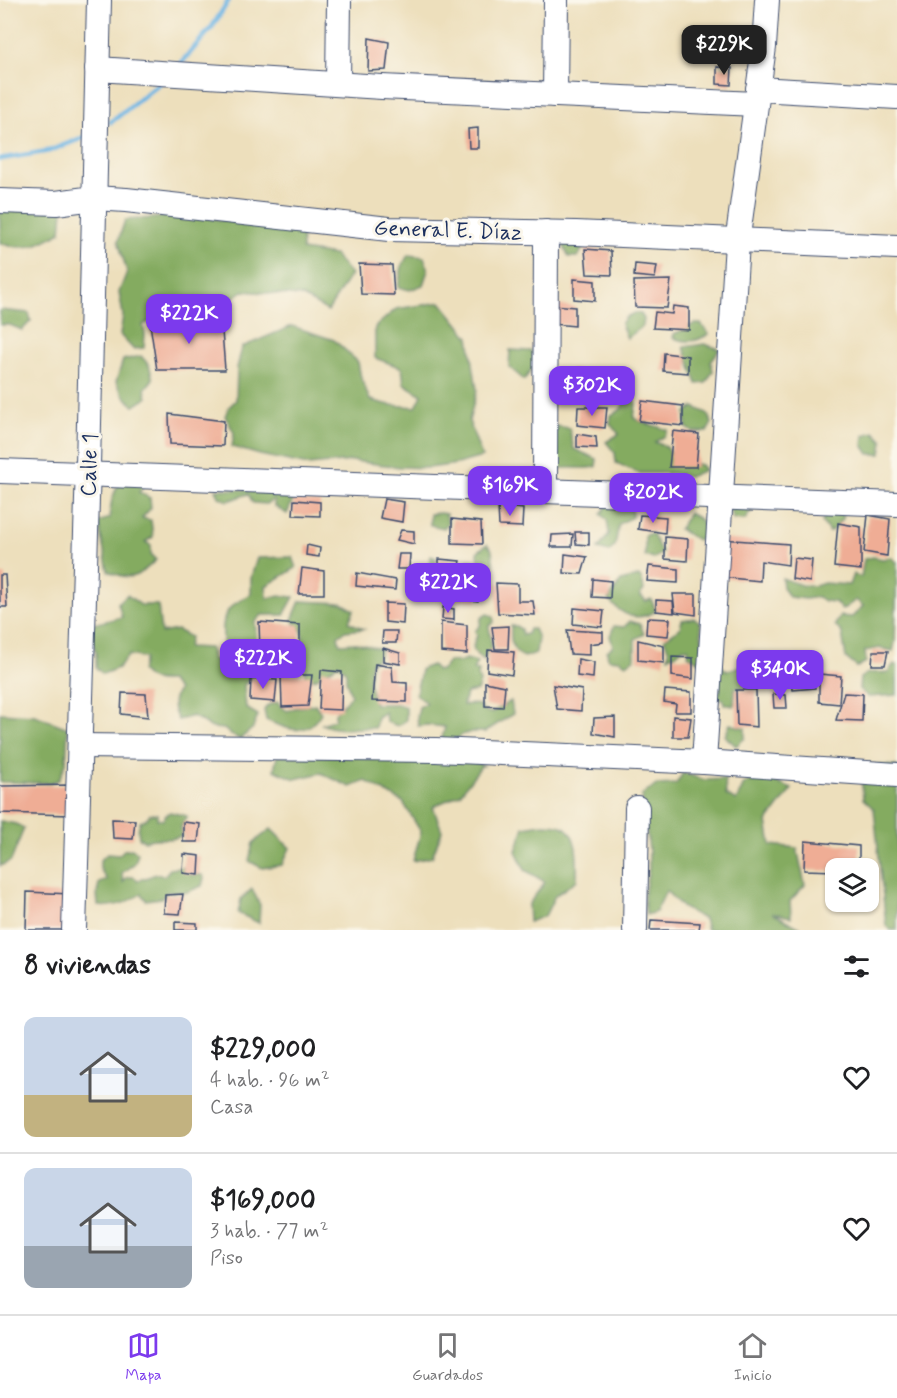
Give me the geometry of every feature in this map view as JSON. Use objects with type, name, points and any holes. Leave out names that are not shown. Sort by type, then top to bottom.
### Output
[{"type":"street","name":"Calle 1","points":[[74,930],[99,0]]},
{"type":"street","points":[[338,84],[339,0]]},
{"type":"street","points":[[555,95],[556,0]]},
{"type":"street","points":[[704,762],[738,241],[764,47],[767,0]]},
{"type":"street","points":[[97,69],[555,95],[897,96]]},
{"type":"street","name":"General E. Díaz","points":[[0,201],[56,203],[94,198],[388,228],[546,232],[897,248]]},
{"type":"street","points":[[545,491],[546,232]]},
{"type":"street","points":[[0,471],[897,504]]},
{"type":"street","points":[[80,746],[436,750],[704,762],[897,775]]},
{"type":"street","points":[[635,930],[637,808]]},
{"type":"green space","points":[[0,204],[63,210],[61,232],[32,246],[17,247],[0,243]]},
{"type":"green space","points":[[179,214],[302,231],[302,250],[334,255],[351,274],[328,311],[301,296],[243,291],[210,313],[187,318],[160,316],[143,325],[144,348],[133,349],[120,335],[123,315],[119,292],[127,272],[118,241],[125,220]]},
{"type":"green space","points":[[561,241],[586,242],[578,257],[569,257]]},
{"type":"green space","points":[[408,255],[424,257],[428,270],[423,285],[410,290],[398,287],[402,266]]},
{"type":"green space","points":[[441,302],[469,337],[477,390],[469,421],[482,457],[429,468],[353,461],[308,465],[232,447],[234,433],[225,416],[229,407],[236,400],[237,368],[242,347],[292,326],[334,340],[358,362],[361,378],[370,400],[390,405],[416,407],[422,395],[404,384],[402,368],[375,358],[375,327],[396,309]]},
{"type":"green space","points":[[0,310],[29,313],[31,321],[22,330],[10,325],[0,325]]},
{"type":"green space","points":[[634,313],[641,314],[644,319],[643,326],[627,338],[621,324],[626,317]]},
{"type":"green space","points":[[694,324],[701,324],[709,334],[692,341],[673,338],[674,334]]},
{"type":"green space","points":[[704,344],[720,349],[711,361],[713,371],[706,383],[697,384],[684,347]]},
{"type":"green space","points":[[510,350],[531,351],[534,359],[533,366],[524,380],[509,367]]},
{"type":"green space","points":[[141,356],[149,365],[153,379],[145,389],[147,398],[134,406],[124,396],[116,382],[123,360]]},
{"type":"green space","points":[[628,384],[633,386],[636,405],[634,418],[668,430],[665,436],[655,442],[665,446],[674,459],[701,465],[705,470],[689,477],[673,473],[638,473],[616,463],[615,453],[606,442],[619,434],[610,424],[611,415],[619,411],[625,403],[619,396],[621,387]]},
{"type":"green space","points":[[694,407],[707,413],[712,423],[707,432],[693,432],[686,427],[686,412]]},
{"type":"green space","points":[[554,426],[569,428],[574,449],[597,459],[596,467],[556,469]]},
{"type":"green space","points":[[874,432],[883,441],[881,454],[869,454],[863,445],[864,435]]},
{"type":"green space","points":[[148,481],[139,492],[150,498],[151,508],[142,518],[151,520],[153,537],[145,542],[151,545],[151,555],[156,560],[134,576],[123,576],[108,571],[98,522],[110,518],[112,500],[119,484]]},
{"type":"green space","points":[[216,489],[297,491],[287,514],[274,506],[274,499],[267,504],[253,503],[248,494],[228,501],[219,497]]},
{"type":"green space","points":[[627,498],[632,508],[632,517],[619,524],[615,546],[609,552],[598,549],[609,534],[607,520],[601,514],[608,501]]},
{"type":"green space","points":[[732,505],[754,507],[745,520],[733,519],[730,511]]},
{"type":"green space","points":[[841,511],[843,517],[829,532],[822,522],[826,512]]},
{"type":"green space","points":[[689,513],[701,520],[705,536],[697,540],[679,529]]},
{"type":"green space","points":[[430,514],[446,514],[448,523],[444,528],[430,525]]},
{"type":"green space","points":[[652,533],[662,553],[653,559],[645,556],[645,535]]},
{"type":"green space","points":[[487,544],[492,550],[494,567],[488,576],[480,575],[471,578],[466,569],[468,559],[480,562],[477,552]]},
{"type":"green space","points":[[431,556],[436,558],[440,588],[423,587]]},
{"type":"green space","points":[[292,557],[296,568],[266,586],[267,598],[294,597],[284,615],[262,615],[255,622],[257,647],[270,655],[279,656],[279,670],[256,673],[244,685],[246,708],[258,715],[253,728],[240,739],[224,729],[212,728],[193,716],[178,720],[173,705],[178,690],[170,681],[154,680],[144,675],[141,671],[145,658],[129,655],[118,668],[103,674],[96,668],[96,652],[90,637],[93,624],[122,617],[118,603],[127,595],[141,605],[158,605],[161,633],[177,630],[190,637],[188,647],[210,648],[212,659],[225,663],[224,619],[231,607],[251,594],[251,577],[257,558]]},
{"type":"green space","points":[[873,557],[883,559],[890,557],[897,562],[895,642],[893,651],[880,648],[865,651],[866,662],[857,667],[846,658],[842,633],[835,625],[840,616],[852,617],[863,606],[856,600],[842,610],[835,602],[824,601],[818,597],[806,599],[789,597],[783,587],[782,578],[801,585],[815,586],[824,583],[849,585],[853,574],[861,577],[864,559]]},
{"type":"green space","points":[[639,576],[644,590],[640,595],[646,601],[651,599],[656,611],[649,615],[636,617],[619,610],[608,600],[621,581]]},
{"type":"green space","points":[[300,601],[342,603],[354,610],[349,622],[364,629],[345,631],[338,636],[340,644],[356,643],[381,649],[377,659],[371,662],[369,683],[375,704],[397,704],[406,707],[406,720],[398,726],[386,722],[385,712],[377,717],[375,728],[342,729],[322,724],[335,719],[335,713],[351,695],[346,672],[339,664],[315,679],[305,679],[302,631],[292,620]]},
{"type":"green space","points":[[487,614],[493,616],[494,622],[489,626],[492,647],[486,653],[485,660],[475,653],[473,647],[477,636],[475,631],[480,626],[481,618]]},
{"type":"green space","points":[[694,618],[700,622],[705,662],[688,655],[688,648],[683,648],[675,655],[668,657],[669,651],[664,639],[680,628],[682,620]]},
{"type":"green space","points":[[630,621],[640,624],[644,634],[635,639],[635,658],[626,664],[620,660],[608,659],[607,651],[613,646],[610,636],[614,626],[624,627]]},
{"type":"green space","points":[[511,626],[521,629],[522,635],[527,634],[529,629],[534,629],[538,638],[536,653],[525,657],[514,649],[511,640]]},
{"type":"green space","points":[[466,659],[477,662],[473,670],[479,671],[480,682],[477,691],[466,693],[463,705],[480,705],[482,710],[491,713],[511,701],[513,714],[485,732],[471,732],[462,735],[448,747],[442,738],[445,727],[418,726],[419,707],[426,703],[416,694],[417,688],[421,669],[432,665],[437,671],[443,669],[448,661],[459,662]]},
{"type":"green space","points":[[715,660],[727,671],[740,666],[745,673],[748,683],[746,687],[735,688],[734,706],[724,704],[723,699],[714,698]]},
{"type":"green space","points":[[894,664],[897,666],[897,695],[868,697],[859,689],[860,678],[864,675],[888,672]]},
{"type":"green space","points":[[278,702],[288,711],[315,704],[321,713],[310,726],[296,730],[289,729],[266,720],[264,710],[268,705]]},
{"type":"green space","points":[[0,713],[35,715],[68,728],[66,763],[59,780],[48,783],[0,782]]},
{"type":"green space","points":[[730,724],[745,728],[745,738],[736,746],[725,736]]},
{"type":"green space","points":[[456,755],[485,766],[482,765],[460,794],[433,807],[442,831],[432,857],[413,861],[421,832],[403,802],[366,781],[350,787],[321,773],[295,779],[274,770],[277,756]]},
{"type":"green space","points":[[860,764],[897,766],[897,930],[891,930],[886,926],[874,809],[863,799]]},
{"type":"green space","points":[[683,773],[705,780],[725,779],[726,795],[736,801],[744,784],[761,776],[792,789],[767,822],[771,845],[797,848],[805,885],[790,901],[791,917],[772,913],[804,930],[707,930],[704,919],[683,908],[666,891],[656,912],[646,915],[644,896],[649,868],[649,850],[642,795],[657,785],[676,784]]},
{"type":"green space","points":[[170,812],[187,816],[181,827],[181,836],[145,841],[139,838],[140,822],[150,814],[158,814],[157,819],[163,820]]},
{"type":"green space","points":[[0,821],[24,828],[11,861],[0,866]]},
{"type":"green space","points":[[542,824],[562,826],[572,836],[577,858],[577,880],[555,896],[545,916],[529,922],[528,905],[545,882],[525,870],[516,851],[524,827]]},
{"type":"green space","points":[[271,829],[290,848],[282,865],[262,868],[249,861],[253,843]]},
{"type":"green space","points":[[132,849],[138,853],[135,863],[122,873],[123,882],[127,877],[134,877],[138,881],[155,874],[164,876],[170,869],[182,867],[191,875],[202,875],[204,878],[202,886],[187,892],[167,892],[162,898],[146,900],[141,894],[121,904],[98,906],[99,883],[107,880],[100,869],[100,860],[107,854],[119,855],[124,850]]},
{"type":"green space","points":[[252,889],[260,905],[259,923],[238,913],[241,899]]},
{"type":"building","points":[[369,38],[389,42],[386,70],[368,71]]},
{"type":"building","points":[[717,67],[732,68],[731,85],[717,84]]},
{"type":"building","points":[[478,128],[478,148],[469,148],[468,129]]},
{"type":"building","points":[[585,249],[611,251],[612,275],[587,274]]},
{"type":"building","points":[[359,264],[392,265],[394,295],[361,294]]},
{"type":"building","points":[[635,264],[657,266],[655,278],[634,276]]},
{"type":"building","points":[[574,279],[595,281],[595,301],[574,299]]},
{"type":"building","points":[[671,280],[667,308],[635,307],[634,281]]},
{"type":"building","points":[[554,305],[575,307],[575,326],[554,324]]},
{"type":"building","points":[[673,306],[689,308],[689,330],[653,328],[655,312],[672,314]]},
{"type":"building","points":[[221,318],[225,370],[157,370],[150,324]]},
{"type":"building","points":[[664,353],[688,356],[688,373],[663,371]]},
{"type":"building","points":[[570,369],[621,375],[615,400],[568,398]]},
{"type":"building","points":[[642,401],[683,406],[683,426],[639,421]]},
{"type":"building","points":[[578,407],[607,407],[605,428],[577,425]]},
{"type":"building","points":[[169,414],[224,421],[223,446],[170,444]]},
{"type":"building","points":[[673,431],[699,434],[696,467],[669,467]]},
{"type":"building","points":[[577,434],[596,437],[597,448],[577,447]]},
{"type":"building","points":[[384,499],[404,502],[402,522],[380,518]]},
{"type":"building","points":[[294,500],[320,502],[320,516],[293,515]]},
{"type":"building","points":[[498,506],[523,509],[522,527],[499,526]]},
{"type":"building","points":[[640,515],[666,517],[665,533],[638,529]]},
{"type":"building","points":[[868,515],[890,519],[887,556],[864,552]]},
{"type":"building","points":[[452,519],[481,522],[482,544],[452,543]]},
{"type":"building","points":[[838,523],[861,527],[861,570],[834,567]]},
{"type":"building","points":[[401,530],[414,531],[414,544],[397,540]]},
{"type":"building","points":[[575,532],[589,532],[589,545],[576,544]]},
{"type":"building","points":[[573,534],[572,547],[551,547],[552,535]]},
{"type":"building","points":[[665,537],[688,539],[687,561],[665,559]]},
{"type":"building","points":[[721,539],[789,544],[788,565],[761,561],[760,581],[720,577]]},
{"type":"building","points":[[307,545],[320,548],[319,557],[306,555]]},
{"type":"building","points":[[399,554],[410,554],[409,569],[397,569]]},
{"type":"building","points":[[565,554],[587,557],[582,574],[564,573]]},
{"type":"building","points":[[794,558],[812,560],[810,582],[792,579]]},
{"type":"building","points":[[439,559],[460,561],[458,571],[439,571]]},
{"type":"building","points":[[649,566],[678,569],[678,583],[647,581]]},
{"type":"building","points":[[302,568],[324,571],[324,594],[299,594]]},
{"type":"building","points":[[357,573],[396,580],[395,590],[356,586]]},
{"type":"building","points":[[0,575],[5,575],[7,607],[0,607]]},
{"type":"building","points":[[453,579],[478,581],[478,601],[453,599]]},
{"type":"building","points":[[593,579],[611,581],[610,598],[592,597]]},
{"type":"building","points":[[496,583],[518,584],[518,601],[533,601],[535,615],[498,613]]},
{"type":"building","points":[[673,594],[696,594],[696,615],[675,612]]},
{"type":"building","points":[[656,600],[673,601],[674,613],[656,611]]},
{"type":"building","points":[[385,603],[404,604],[403,624],[385,622]]},
{"type":"building","points":[[443,607],[454,609],[454,620],[442,619]]},
{"type":"building","points":[[574,608],[604,611],[602,627],[573,624]]},
{"type":"building","points":[[647,618],[670,619],[668,636],[646,634]]},
{"type":"building","points":[[259,622],[300,625],[300,654],[260,651]]},
{"type":"building","points":[[441,622],[467,625],[467,654],[441,652]]},
{"type":"building","points":[[509,626],[508,649],[495,649],[492,627]]},
{"type":"building","points":[[567,630],[603,632],[603,642],[590,644],[590,655],[570,654]]},
{"type":"building","points":[[383,631],[397,631],[396,643],[382,643]]},
{"type":"building","points":[[638,640],[664,646],[664,663],[638,660]]},
{"type":"building","points":[[383,648],[400,653],[400,664],[383,661]]},
{"type":"building","points":[[488,650],[514,652],[512,675],[487,671]]},
{"type":"building","points":[[873,651],[888,651],[885,665],[872,665]]},
{"type":"building","points":[[672,657],[693,658],[693,679],[672,676]]},
{"type":"building","points":[[578,659],[594,662],[593,678],[577,676]]},
{"type":"building","points":[[375,664],[392,667],[393,682],[407,683],[407,702],[372,701]]},
{"type":"building","points":[[789,667],[812,667],[815,688],[793,690]]},
{"type":"building","points":[[321,670],[342,672],[341,710],[319,709]]},
{"type":"building","points":[[819,674],[841,676],[839,704],[819,702]]},
{"type":"building","points":[[281,675],[312,675],[308,706],[282,707]]},
{"type":"building","points":[[251,679],[277,680],[275,702],[250,700]]},
{"type":"building","points":[[485,682],[505,686],[503,707],[485,706]]},
{"type":"building","points":[[553,685],[582,690],[581,711],[557,709]]},
{"type":"building","points":[[665,690],[691,692],[691,712],[675,712],[676,704],[664,702]]},
{"type":"building","points":[[736,690],[756,690],[757,727],[737,725]]},
{"type":"building","points":[[122,693],[146,694],[148,717],[121,714]]},
{"type":"building","points":[[844,693],[863,694],[862,721],[836,720]]},
{"type":"building","points":[[773,694],[786,695],[787,708],[774,708]]},
{"type":"building","points":[[673,716],[691,718],[688,737],[673,737]]},
{"type":"building","points":[[615,717],[615,737],[593,733],[594,718]]},
{"type":"building","points":[[73,785],[70,815],[0,813],[0,786]]},
{"type":"building","points":[[112,819],[135,820],[133,839],[113,838]]},
{"type":"building","points":[[183,822],[200,824],[198,842],[183,842]]},
{"type":"building","points":[[805,841],[859,846],[859,858],[825,858],[825,871],[804,870]]},
{"type":"building","points":[[184,854],[200,856],[199,875],[183,873]]},
{"type":"building","points":[[27,892],[70,894],[67,930],[26,930]]},
{"type":"building","points":[[183,894],[180,914],[164,913],[165,895]]},
{"type":"building","points":[[651,920],[700,923],[699,930],[650,930]]},
{"type":"building","points":[[175,922],[197,923],[197,930],[175,930]]},
{"type":"waterway","points":[[182,62],[212,27],[229,0]]},
{"type":"waterway","points":[[111,122],[162,81]]},
{"type":"waterway","points":[[0,159],[49,151],[90,135]]}]
